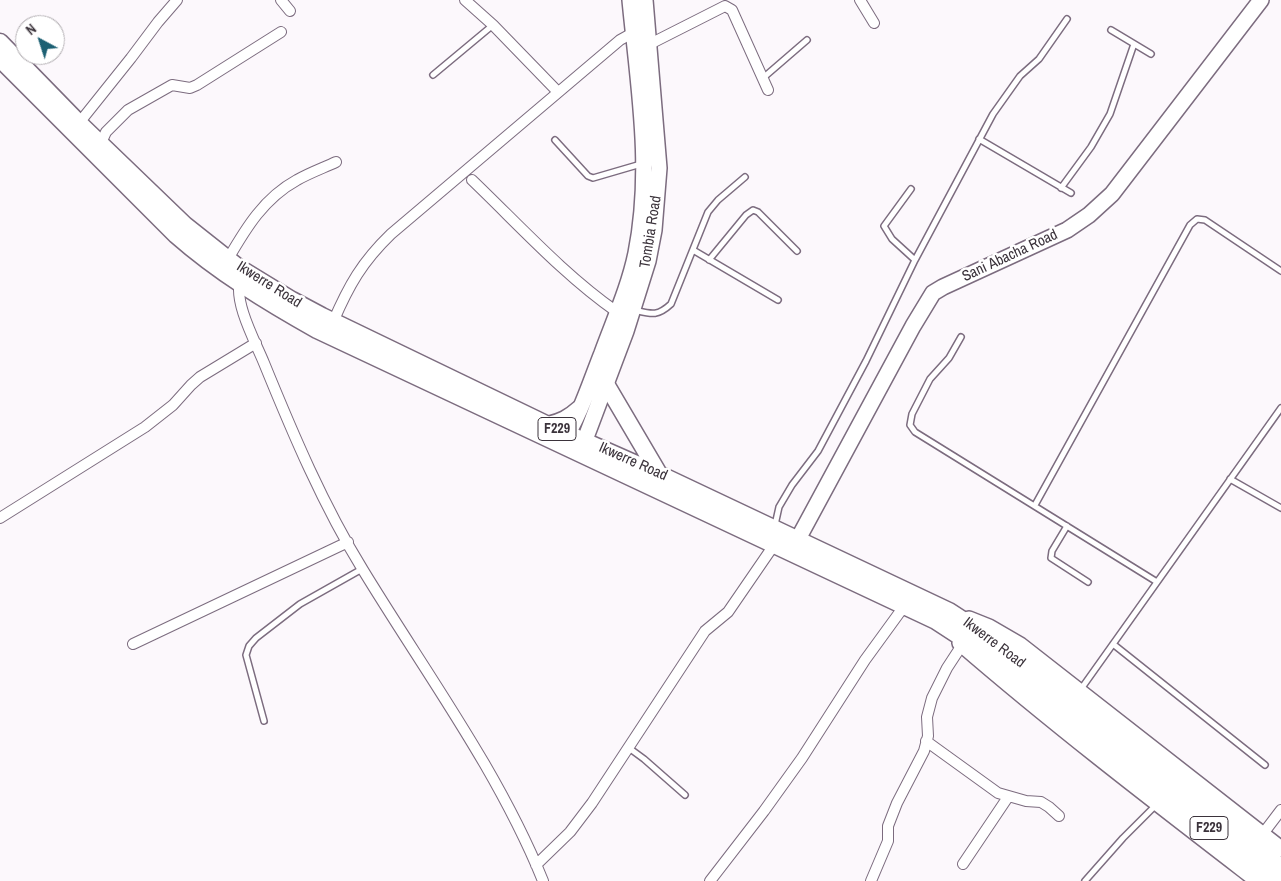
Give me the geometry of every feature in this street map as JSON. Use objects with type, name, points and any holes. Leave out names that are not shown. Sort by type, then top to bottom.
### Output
[{"type":"main road","name":"Ikwerre Road","points":[[0,42],[79,123],[185,225],[228,259],[243,277],[286,313],[316,330],[564,439],[774,545],[936,621],[982,651],[1281,867]]},
{"type":"main road","name":"Ikwerre Road","points":[[0,58],[176,235],[196,252],[333,322],[548,425],[564,439]]},
{"type":"main road","points":[[606,384],[659,474]]},
{"type":"main road","points":[[548,425],[561,422],[579,410]]},
{"type":"main road","name":"Ikwerre Road","points":[[582,448],[659,474],[949,611],[989,637],[1278,881]]},
{"type":"street","points":[[79,123],[177,0]]},
{"type":"street","points":[[281,0],[290,11]]},
{"type":"street","points":[[464,0],[493,25],[558,92]]},
{"type":"street","name":"Tombia Road","points":[[582,448],[633,310],[648,261],[654,230],[659,168],[643,48],[633,32],[630,0]]},
{"type":"street","name":"Tombia Road","points":[[564,439],[579,410],[629,281],[636,252],[641,218],[644,164],[643,48],[648,26],[645,0]]},
{"type":"street","points":[[860,0],[874,23]]},
{"type":"street","name":"Sani Abacha Road","points":[[798,539],[912,326],[934,293],[1067,230],[1089,215],[1112,194],[1261,0]]},
{"type":"street","points":[[643,48],[725,6],[732,10],[768,90]]},
{"type":"street","points":[[333,322],[361,266],[376,248],[440,191],[620,40],[648,26]]},
{"type":"street","points":[[101,143],[106,132],[128,110],[172,85],[190,88],[198,84],[281,32]]},
{"type":"street","points":[[228,259],[248,225],[264,205],[296,181],[336,162]]},
{"type":"street","points":[[472,180],[596,298],[617,312]]},
{"type":"street","points":[[243,277],[240,300],[294,436],[326,503],[362,568],[471,743],[505,803],[543,881]]},
{"type":"street","points":[[0,518],[145,427],[173,405],[200,377],[256,342]]},
{"type":"street","points":[[133,644],[348,542]]},
{"type":"street","points":[[536,865],[570,832],[592,803],[705,631],[728,612],[774,545]]},
{"type":"street","points":[[710,881],[802,758],[865,660],[906,606],[938,625],[1000,678],[1258,881]]},
{"type":"street","points":[[949,611],[989,627],[1020,645],[1281,849]]},
{"type":"street","points":[[871,881],[888,841],[888,826],[897,803],[924,751],[928,736],[927,717],[932,698],[946,668],[962,645]]},
{"type":"street","points":[[926,740],[987,786],[1008,797],[1041,802],[1049,806],[1059,816]]},
{"type":"street","points":[[963,864],[1008,797]]},
{"type":"street","points":[[1262,835],[1281,810]]},
{"type":"lane","points":[[774,528],[779,508],[792,485],[818,451],[866,362],[915,260],[992,114],[1020,76],[1039,59],[1067,19]]},
{"type":"lane","points":[[433,75],[493,25]]},
{"type":"lane","points":[[1111,30],[1151,54]]},
{"type":"lane","points":[[763,78],[807,40]]},
{"type":"lane","points":[[1061,188],[1091,147],[1110,114],[1134,44]]},
{"type":"lane","points":[[979,139],[1071,193]]},
{"type":"lane","points":[[555,140],[588,176],[593,178],[644,164]]},
{"type":"lane","points":[[633,310],[652,314],[663,312],[671,304],[712,207],[745,177]]},
{"type":"lane","points":[[911,189],[884,226],[892,239],[915,260]]},
{"type":"lane","points":[[709,260],[746,215],[753,210],[758,212],[797,251]]},
{"type":"lane","points":[[1034,505],[1190,225],[1197,219],[1205,220],[1281,271]]},
{"type":"lane","points":[[693,250],[778,300]]},
{"type":"lane","points":[[961,337],[949,358],[930,378],[912,414],[910,425],[915,432],[1157,582]]},
{"type":"lane","points":[[1079,692],[1281,408]]},
{"type":"lane","points":[[1230,479],[1281,508]]},
{"type":"lane","points":[[1067,526],[1052,551],[1051,558],[1088,582]]},
{"type":"lane","points":[[264,721],[246,655],[248,646],[300,604],[362,568]]},
{"type":"lane","points":[[1113,644],[1265,765]]},
{"type":"lane","points":[[629,748],[685,794]]},
{"type":"lane","points":[[1085,881],[1123,838],[1158,803]]}]
